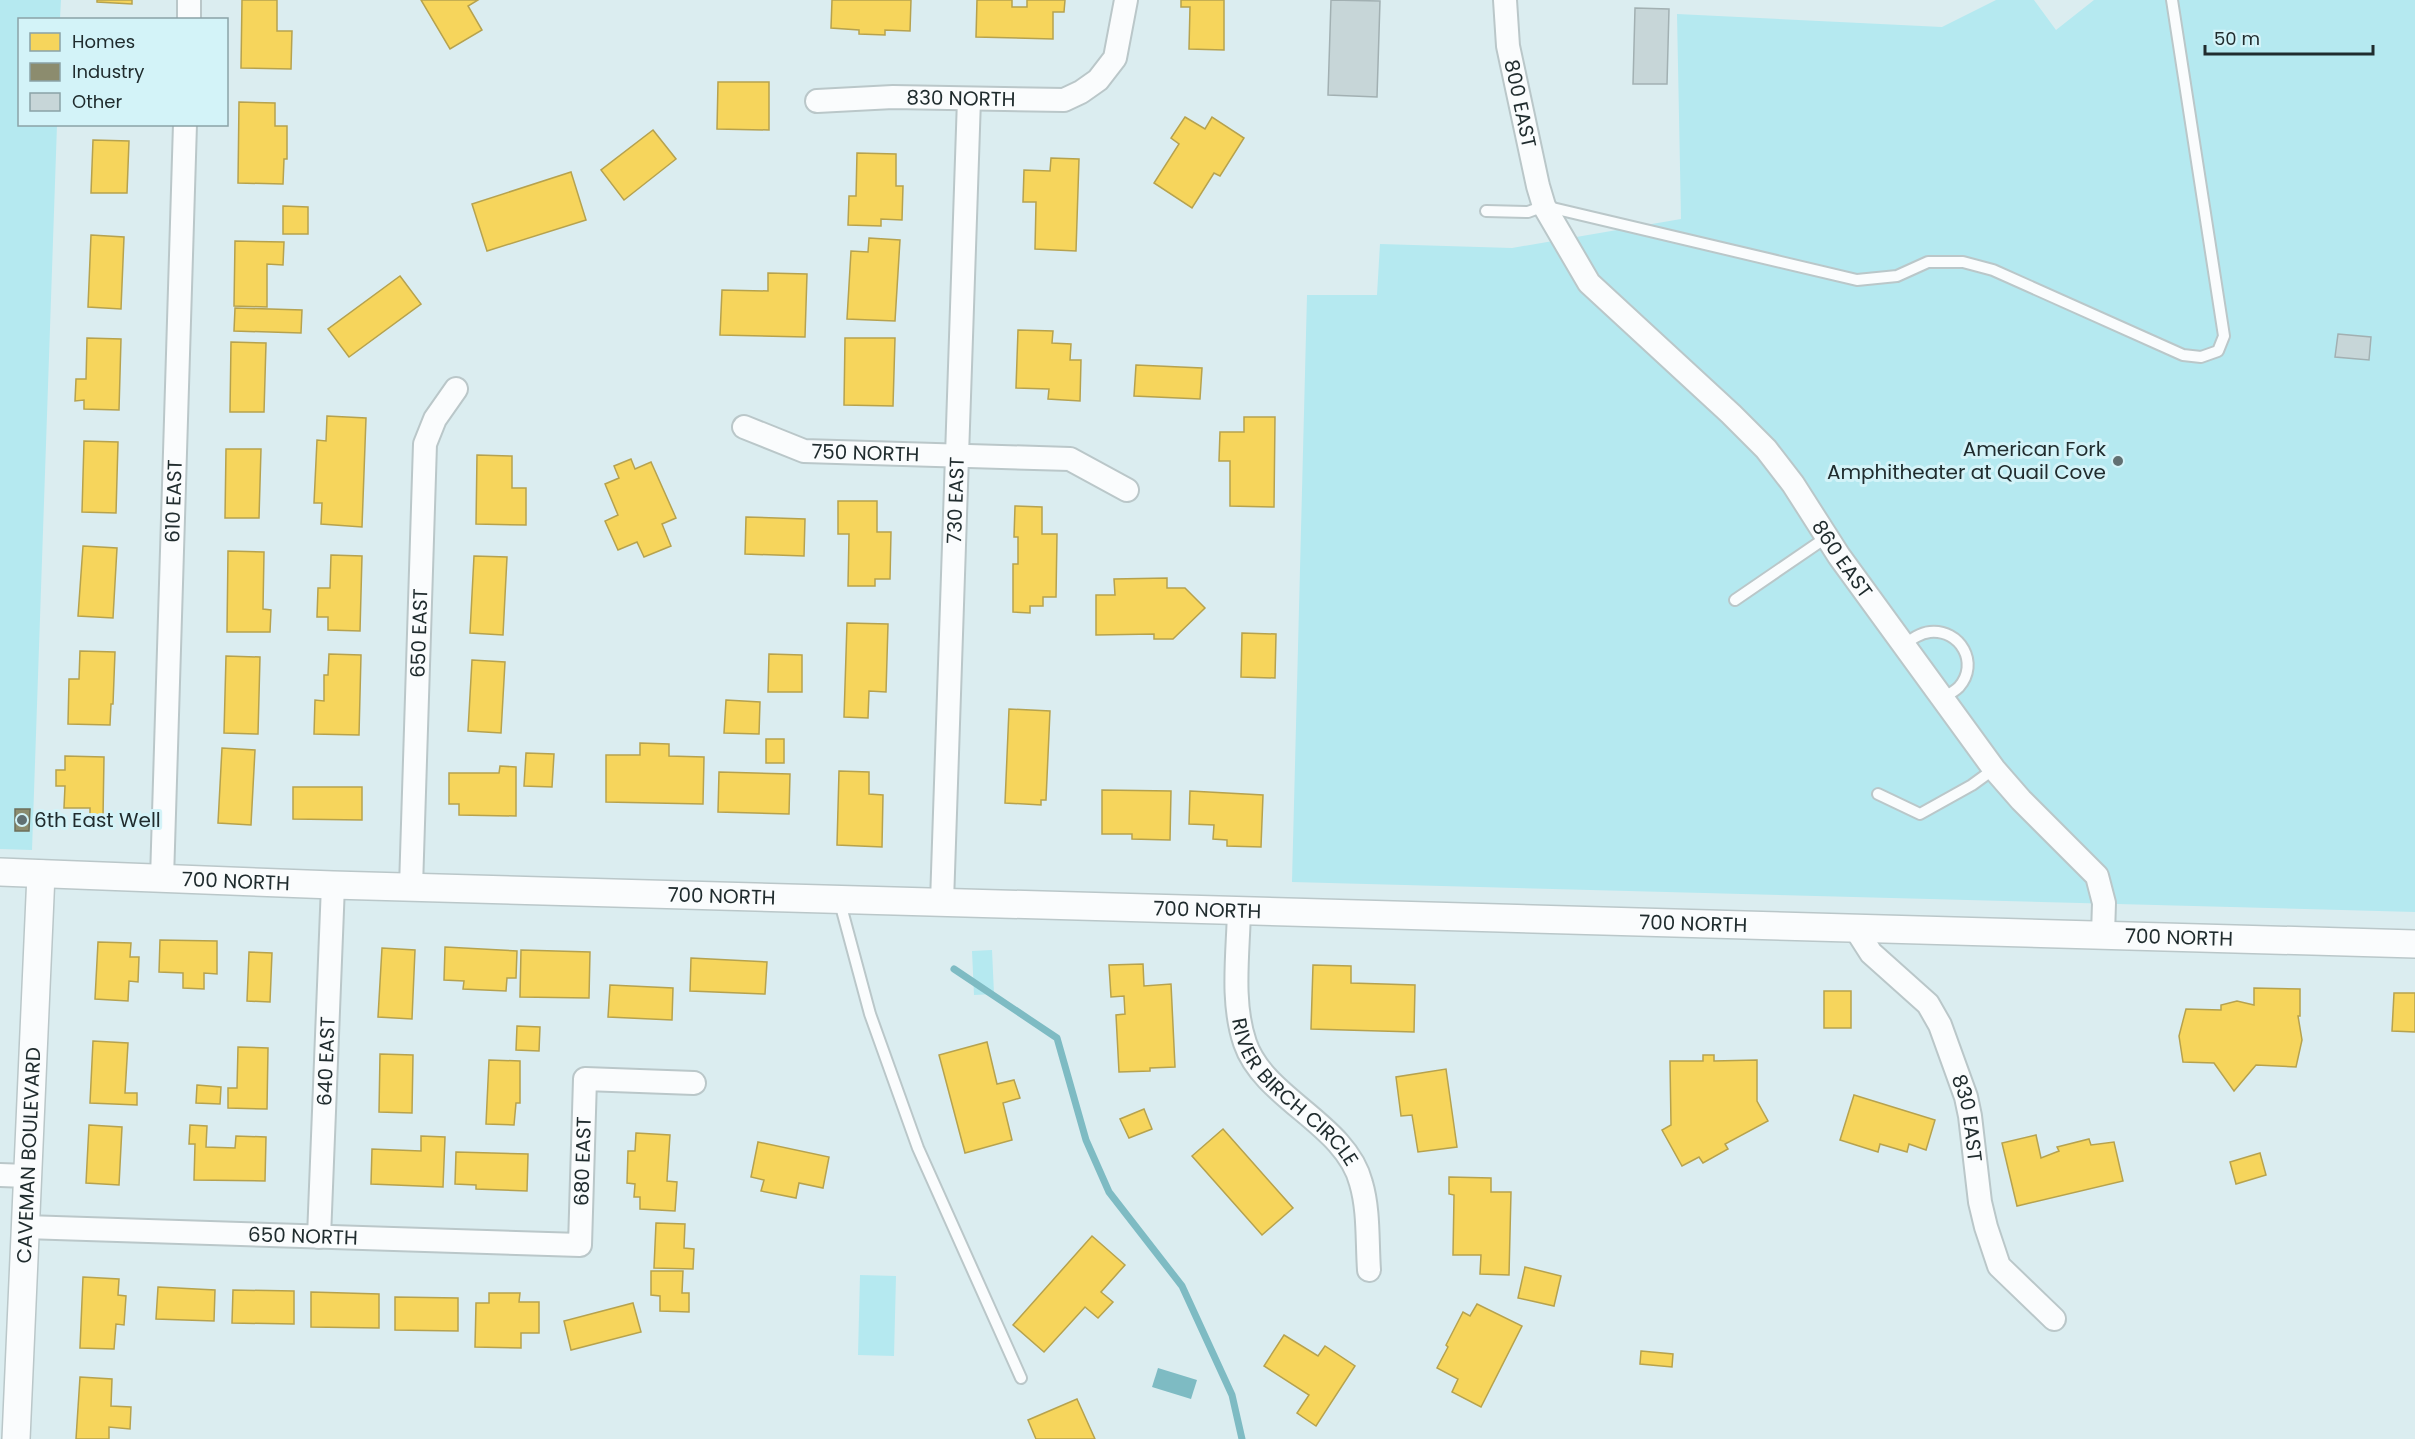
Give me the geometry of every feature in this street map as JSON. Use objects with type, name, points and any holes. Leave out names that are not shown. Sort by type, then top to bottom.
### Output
[{"type":"street","points":[[189,0],[189,18]]},
{"type":"street","name":"830 NORTH","points":[[817,101],[893,97],[1064,100],[1098,80],[1115,58],[1126,0]]},
{"type":"street","name":"800 EAST","points":[[1505,0],[1508,46],[1544,206]]},
{"type":"street","name":"730 EAST","points":[[942,902],[969,99]]},
{"type":"street","name":"610 EAST","points":[[162,879],[185,126]]},
{"type":"street","name":"860 EAST","points":[[1544,206],[1589,282],[1766,449],[1793,484],[1827,537],[1904,645],[1995,769],[2020,800],[2097,876],[2104,903],[2103,934]]},
{"type":"street","name":"650 EAST","points":[[411,887],[425,444],[435,419],[456,389]]},
{"type":"street","name":"750 NORTH","points":[[744,427],[804,451],[1070,459],[1127,489]]},
{"type":"street","name":"700 NORTH","points":[[0,872],[333,885],[2415,944]]},
{"type":"street","name":"CAVEMAN BOULEVARD","points":[[11,1427],[25,1227],[41,874]]},
{"type":"street","name":"640 EAST","points":[[319,1237],[333,885]]},
{"type":"street","name":"RIVER BIRCH CIRCLE","points":[[1239,911],[1238,999],[1240,1022],[1246,1045],[1267,1078],[1329,1134],[1346,1154],[1361,1181],[1366,1213],[1369,1270]]},
{"type":"street","name":"830 EAST","points":[[1855,928],[1871,953],[1928,1004],[1940,1025],[1966,1097],[1980,1202],[1999,1266],[2054,1318]]},
{"type":"street","name":"680 EAST","points":[[580,1245],[585,1079],[694,1083]]},
{"type":"street","points":[[0,1175],[27,1176]]},
{"type":"street","name":"650 NORTH","points":[[25,1227],[580,1245]]},
{"type":"lane","points":[[1486,211],[1528,212],[1544,206],[1857,280],[1897,276],[1928,262],[1963,262],[1993,270],[2183,355],[2201,357],[2218,351],[2224,336],[2172,0]]},
{"type":"lane","points":[[1735,600],[1827,537]]},
{"type":"lane","points":[[1904,645],[1927,632],[1939,632],[1960,642],[1966,655],[1967,671],[1959,687],[1943,698]]},
{"type":"lane","points":[[1878,794],[1920,814],[1972,785],[1995,769]]},
{"type":"lane","points":[[838,899],[870,1014],[918,1148],[1022,1378]]},
{"type":"shaded area","points":[[0,0],[61,0],[60,18],[18,18],[18,126],[57,126],[32,850],[0,849]]},
{"type":"shaded area","points":[[1996,0],[2034,0],[2056,30],[2094,0],[2415,0],[2415,912],[1292,882],[1307,295],[1377,295],[1380,244],[1512,248],[1681,219],[1677,14],[1942,27]]},
{"type":"shaded area","points":[[992,950],[994,994],[974,995],[972,951]]},
{"type":"shaded area","points":[[860,1275],[896,1276],[894,1356],[858,1355]]},
{"type":"shaded area","points":[[1158,1368],[1197,1380],[1191,1399],[1152,1387]]},
{"type":"building: Homes","points":[[97,0],[132,0],[132,4],[97,2]]},
{"type":"building: Homes","points":[[242,0],[277,0],[277,31],[292,31],[291,69],[241,68]]},
{"type":"building: Homes","points":[[421,0],[478,0],[468,6],[482,30],[450,49]]},
{"type":"building: Homes","points":[[832,0],[911,0],[910,31],[885,30],[885,35],[859,34],[859,30],[831,28]]},
{"type":"building: Homes","points":[[977,0],[1012,0],[1012,7],[1027,7],[1027,0],[1065,0],[1064,12],[1053,12],[1053,39],[976,37]]},
{"type":"building: Homes","points":[[1181,0],[1224,0],[1224,50],[1189,49],[1190,7],[1181,7]]},
{"type":"building: Homes","points":[[718,82],[769,82],[769,130],[717,129]]},
{"type":"building: Homes","points":[[239,102],[275,103],[275,126],[287,126],[287,159],[284,159],[283,184],[238,183]]},
{"type":"building: Homes","points":[[1185,117],[1205,129],[1212,117],[1244,138],[1220,176],[1214,173],[1192,208],[1154,183],[1179,144],[1171,138]]},
{"type":"building: Homes","points":[[653,130],[676,159],[624,200],[601,170]]},
{"type":"building: Homes","points":[[93,140],[129,141],[127,193],[91,193]]},
{"type":"building: Homes","points":[[857,153],[896,154],[896,186],[903,186],[902,220],[881,219],[881,226],[848,225],[849,196],[856,196]]},
{"type":"building: Homes","points":[[1051,158],[1079,159],[1076,251],[1035,249],[1036,202],[1023,202],[1024,170],[1050,171]]},
{"type":"building: Homes","points":[[571,172],[586,220],[487,251],[472,204]]},
{"type":"building: Homes","points":[[283,206],[308,207],[308,234],[283,234]]},
{"type":"building: Homes","points":[[91,235],[124,237],[121,309],[88,307]]},
{"type":"building: Homes","points":[[869,238],[900,240],[895,321],[847,319],[851,251],[868,252]]},
{"type":"building: Homes","points":[[235,241],[284,242],[283,265],[267,264],[267,307],[234,306]]},
{"type":"building: Homes","points":[[768,273],[807,274],[805,337],[720,335],[722,290],[768,291]]},
{"type":"building: Homes","points":[[400,276],[421,304],[349,357],[328,329]]},
{"type":"building: Homes","points":[[235,308],[302,310],[301,333],[234,331]]},
{"type":"building: Homes","points":[[1018,330],[1053,331],[1052,343],[1071,344],[1070,360],[1081,360],[1080,401],[1048,399],[1049,389],[1016,388]]},
{"type":"building: Homes","points":[[87,338],[121,339],[119,410],[84,409],[84,400],[75,401],[76,379],[86,379]]},
{"type":"building: Homes","points":[[845,338],[895,338],[893,406],[844,405]]},
{"type":"building: Homes","points":[[231,342],[266,343],[264,412],[230,412]]},
{"type":"building: Homes","points":[[1136,365],[1202,368],[1200,399],[1134,396]]},
{"type":"building: Homes","points":[[327,416],[366,418],[362,527],[321,524],[322,503],[314,503],[317,440],[326,441]]},
{"type":"building: Homes","points":[[1244,417],[1275,417],[1274,507],[1230,506],[1230,461],[1219,461],[1220,432],[1244,432]]},
{"type":"building: Homes","points":[[84,441],[118,442],[116,513],[82,512]]},
{"type":"building: Homes","points":[[226,449],[261,449],[259,518],[225,518]]},
{"type":"building: Homes","points":[[477,455],[512,456],[512,488],[526,488],[526,525],[476,524]]},
{"type":"building: Homes","points":[[631,459],[635,469],[651,462],[676,518],[662,524],[671,546],[644,557],[637,542],[618,550],[605,521],[618,515],[605,484],[619,478],[614,466]]},
{"type":"building: Homes","points":[[838,501],[877,501],[877,532],[891,532],[890,579],[875,579],[875,586],[848,586],[849,534],[838,534]]},
{"type":"building: Homes","points":[[1015,506],[1042,507],[1042,534],[1057,534],[1056,597],[1043,597],[1043,606],[1030,606],[1030,613],[1013,612],[1013,564],[1018,564],[1018,537],[1014,537]]},
{"type":"building: Homes","points":[[746,517],[805,519],[804,556],[745,554]]},
{"type":"building: Homes","points":[[83,546],[117,548],[113,618],[78,616]]},
{"type":"building: Homes","points":[[228,551],[264,552],[263,609],[271,610],[270,632],[227,632]]},
{"type":"building: Homes","points":[[331,555],[362,556],[360,631],[328,630],[328,617],[317,617],[318,588],[330,588]]},
{"type":"building: Homes","points":[[474,556],[507,557],[503,635],[470,633]]},
{"type":"building: Homes","points":[[1167,578],[1167,588],[1185,588],[1205,608],[1173,639],[1154,639],[1154,634],[1096,635],[1096,595],[1115,595],[1114,579]]},
{"type":"building: Homes","points":[[847,623],[888,624],[886,692],[869,691],[868,718],[844,717]]},
{"type":"building: Homes","points":[[1242,633],[1276,634],[1275,678],[1241,677]]},
{"type":"building: Homes","points":[[80,651],[115,652],[110,725],[68,724],[69,679],[79,679]]},
{"type":"building: Homes","points":[[329,654],[361,655],[359,735],[314,734],[315,700],[324,701],[324,675],[328,675]]},
{"type":"building: Homes","points":[[769,654],[802,655],[802,692],[768,692]]},
{"type":"building: Homes","points":[[226,656],[260,657],[258,734],[224,733]]},
{"type":"building: Homes","points":[[472,660],[505,662],[501,733],[468,731]]},
{"type":"building: Homes","points":[[726,700],[760,702],[759,734],[724,733]]},
{"type":"building: Homes","points":[[1009,709],[1050,711],[1046,800],[1041,800],[1041,805],[1005,803]]},
{"type":"building: Homes","points":[[766,739],[784,739],[784,763],[766,763]]},
{"type":"building: Homes","points":[[640,743],[669,744],[669,756],[704,757],[703,804],[606,802],[606,755],[640,755]]},
{"type":"building: Homes","points":[[222,748],[255,750],[251,825],[218,823]]},
{"type":"building: Homes","points":[[526,753],[554,754],[552,787],[524,786]]},
{"type":"building: Homes","points":[[65,756],[104,757],[103,818],[90,817],[90,808],[64,808],[65,786],[56,786],[56,770],[65,770]]},
{"type":"building: Homes","points":[[500,766],[516,767],[516,816],[459,815],[459,804],[449,804],[449,773],[499,773]]},
{"type":"building: Homes","points":[[839,771],[869,772],[869,794],[883,795],[882,847],[837,845]]},
{"type":"building: Homes","points":[[719,772],[790,774],[789,814],[718,812]]},
{"type":"building: Homes","points":[[293,787],[362,787],[362,820],[293,819]]},
{"type":"building: Homes","points":[[1102,790],[1171,791],[1170,840],[1132,839],[1132,834],[1102,834]]},
{"type":"building: Homes","points":[[1190,791],[1263,795],[1261,847],[1227,846],[1227,840],[1213,839],[1214,825],[1189,824]]},
{"type":"building: Homes","points":[[160,940],[217,941],[217,974],[204,973],[204,989],[183,988],[183,973],[159,972]]},
{"type":"building: Homes","points":[[98,942],[131,943],[130,957],[139,957],[138,982],[129,981],[128,1001],[95,999]]},
{"type":"building: Homes","points":[[445,947],[517,951],[516,978],[507,978],[506,991],[463,989],[464,981],[444,980]]},
{"type":"building: Homes","points":[[382,948],[415,950],[412,1019],[378,1017]]},
{"type":"building: Homes","points":[[521,950],[590,952],[589,998],[520,997]]},
{"type":"building: Homes","points":[[249,952],[272,953],[270,1002],[247,1001]]},
{"type":"building: Homes","points":[[691,958],[767,962],[765,994],[690,991]]},
{"type":"building: Homes","points":[[1143,964],[1144,986],[1171,984],[1175,1067],[1119,1072],[1116,1015],[1125,1014],[1124,996],[1111,997],[1109,965]]},
{"type":"building: Homes","points":[[1313,965],[1351,966],[1351,983],[1415,985],[1414,1032],[1311,1029]]},
{"type":"building: Homes","points":[[610,985],[673,988],[672,1020],[608,1017]]},
{"type":"building: Homes","points":[[2254,988],[2300,989],[2300,1016],[2298,1016],[2302,1040],[2296,1067],[2256,1065],[2234,1091],[2214,1063],[2183,1062],[2179,1036],[2186,1009],[2221,1010],[2221,1005],[2237,1001],[2254,1005]]},
{"type":"building: Homes","points":[[1824,991],[1851,991],[1851,1028],[1824,1028]]},
{"type":"building: Homes","points":[[2394,993],[2415,993],[2415,1032],[2392,1031]]},
{"type":"building: Homes","points":[[517,1026],[540,1027],[539,1051],[516,1050]]},
{"type":"building: Homes","points":[[93,1041],[128,1043],[125,1093],[137,1093],[137,1105],[90,1103]]},
{"type":"building: Homes","points":[[987,1042],[997,1084],[1014,1080],[1020,1098],[1003,1103],[1012,1140],[965,1153],[939,1055]]},
{"type":"building: Homes","points":[[238,1047],[268,1048],[267,1109],[228,1108],[228,1088],[237,1088]]},
{"type":"building: Homes","points":[[380,1054],[413,1055],[412,1113],[379,1112]]},
{"type":"building: Homes","points":[[1703,1055],[1714,1055],[1714,1061],[1757,1060],[1757,1101],[1768,1121],[1725,1144],[1728,1149],[1703,1163],[1699,1157],[1682,1166],[1662,1130],[1671,1125],[1670,1061],[1703,1061]]},
{"type":"building: Homes","points":[[489,1060],[520,1061],[520,1103],[516,1103],[514,1125],[486,1124]]},
{"type":"building: Homes","points":[[1446,1069],[1457,1147],[1418,1152],[1412,1115],[1401,1116],[1396,1077]]},
{"type":"building: Homes","points":[[197,1085],[221,1087],[220,1104],[196,1103]]},
{"type":"building: Homes","points":[[1854,1095],[1935,1120],[1926,1150],[1909,1144],[1907,1152],[1880,1144],[1878,1152],[1840,1140]]},
{"type":"building: Homes","points":[[1144,1109],[1152,1129],[1129,1138],[1120,1119]]},
{"type":"building: Homes","points":[[89,1125],[122,1127],[119,1185],[86,1183]]},
{"type":"building: Homes","points":[[190,1125],[207,1126],[206,1147],[235,1148],[236,1136],[266,1137],[265,1181],[194,1180],[195,1144],[189,1144]]},
{"type":"building: Homes","points":[[1223,1129],[1293,1208],[1262,1235],[1192,1156]]},
{"type":"building: Homes","points":[[636,1133],[670,1135],[667,1181],[677,1182],[675,1211],[640,1209],[640,1197],[634,1197],[635,1184],[627,1183],[628,1151],[635,1151]]},
{"type":"building: Homes","points":[[2036,1135],[2041,1158],[2059,1151],[2057,1147],[2089,1139],[2091,1145],[2114,1142],[2123,1181],[2017,1206],[2002,1143]]},
{"type":"building: Homes","points":[[421,1136],[445,1137],[443,1187],[371,1184],[372,1149],[421,1151]]},
{"type":"building: Homes","points":[[758,1142],[829,1157],[823,1188],[799,1183],[796,1198],[761,1191],[764,1180],[751,1177]]},
{"type":"building: Homes","points":[[456,1152],[528,1154],[527,1191],[476,1189],[476,1185],[455,1184]]},
{"type":"building: Homes","points":[[2260,1153],[2266,1175],[2236,1184],[2230,1162]]},
{"type":"building: Homes","points":[[1449,1177],[1491,1178],[1491,1192],[1511,1192],[1509,1275],[1480,1274],[1481,1255],[1453,1255],[1454,1195],[1449,1194]]},
{"type":"building: Homes","points":[[656,1223],[685,1224],[684,1248],[694,1249],[693,1269],[654,1268]]},
{"type":"building: Homes","points":[[1092,1236],[1125,1265],[1101,1292],[1113,1302],[1098,1318],[1085,1307],[1044,1352],[1013,1325]]},
{"type":"building: Homes","points":[[1525,1267],[1561,1276],[1554,1306],[1518,1298]]},
{"type":"building: Homes","points":[[651,1271],[683,1271],[682,1293],[689,1293],[689,1312],[660,1311],[660,1296],[651,1295]]},
{"type":"building: Homes","points":[[83,1277],[119,1279],[118,1295],[126,1296],[124,1325],[116,1324],[114,1349],[80,1348]]},
{"type":"building: Homes","points":[[158,1287],[215,1290],[214,1321],[156,1319]]},
{"type":"building: Homes","points":[[233,1290],[294,1291],[294,1324],[232,1323]]},
{"type":"building: Homes","points":[[311,1292],[379,1294],[379,1328],[311,1327]]},
{"type":"building: Homes","points":[[489,1293],[520,1293],[519,1302],[539,1302],[539,1333],[521,1333],[521,1348],[475,1347],[476,1303],[489,1303]]},
{"type":"building: Homes","points":[[395,1297],[458,1298],[458,1331],[395,1330]]},
{"type":"building: Homes","points":[[633,1303],[641,1332],[571,1350],[564,1321]]},
{"type":"building: Homes","points":[[1477,1304],[1522,1326],[1481,1407],[1452,1392],[1458,1379],[1437,1368],[1463,1312],[1470,1316]]},
{"type":"building: Homes","points":[[1284,1335],[1318,1356],[1325,1346],[1355,1366],[1316,1426],[1297,1413],[1309,1395],[1264,1366]]},
{"type":"building: Homes","points":[[1641,1351],[1673,1354],[1672,1367],[1640,1364]]},
{"type":"building: Homes","points":[[80,1377],[112,1379],[111,1406],[131,1407],[130,1429],[109,1427],[109,1439],[76,1439]]},
{"type":"building: Homes","points":[[1077,1399],[1095,1439],[1036,1439],[1028,1420]]},
{"type":"building: Industry","name":"6th East Well","points":[[15,809],[30,809],[29,831],[15,831]]},
{"type":"building: Other","points":[[1331,0],[1380,1],[1377,97],[1328,95]]},
{"type":"building: Other","points":[[1635,8],[1669,9],[1667,84],[1633,84]]},
{"type":"building: Other","points":[[2338,334],[2371,337],[2369,360],[2335,357]]},
{"type":"waterway","points":[[954,969],[1057,1038],[1086,1140],[1109,1192],[1182,1286],[1232,1395],[1242,1439]]},
{"type":"place","name":"American Fork Amphitheater at Quail Cove","points":[[2118,461]]},
{"type":"place","name":"6th East Well","points":[[22,820]]}]
